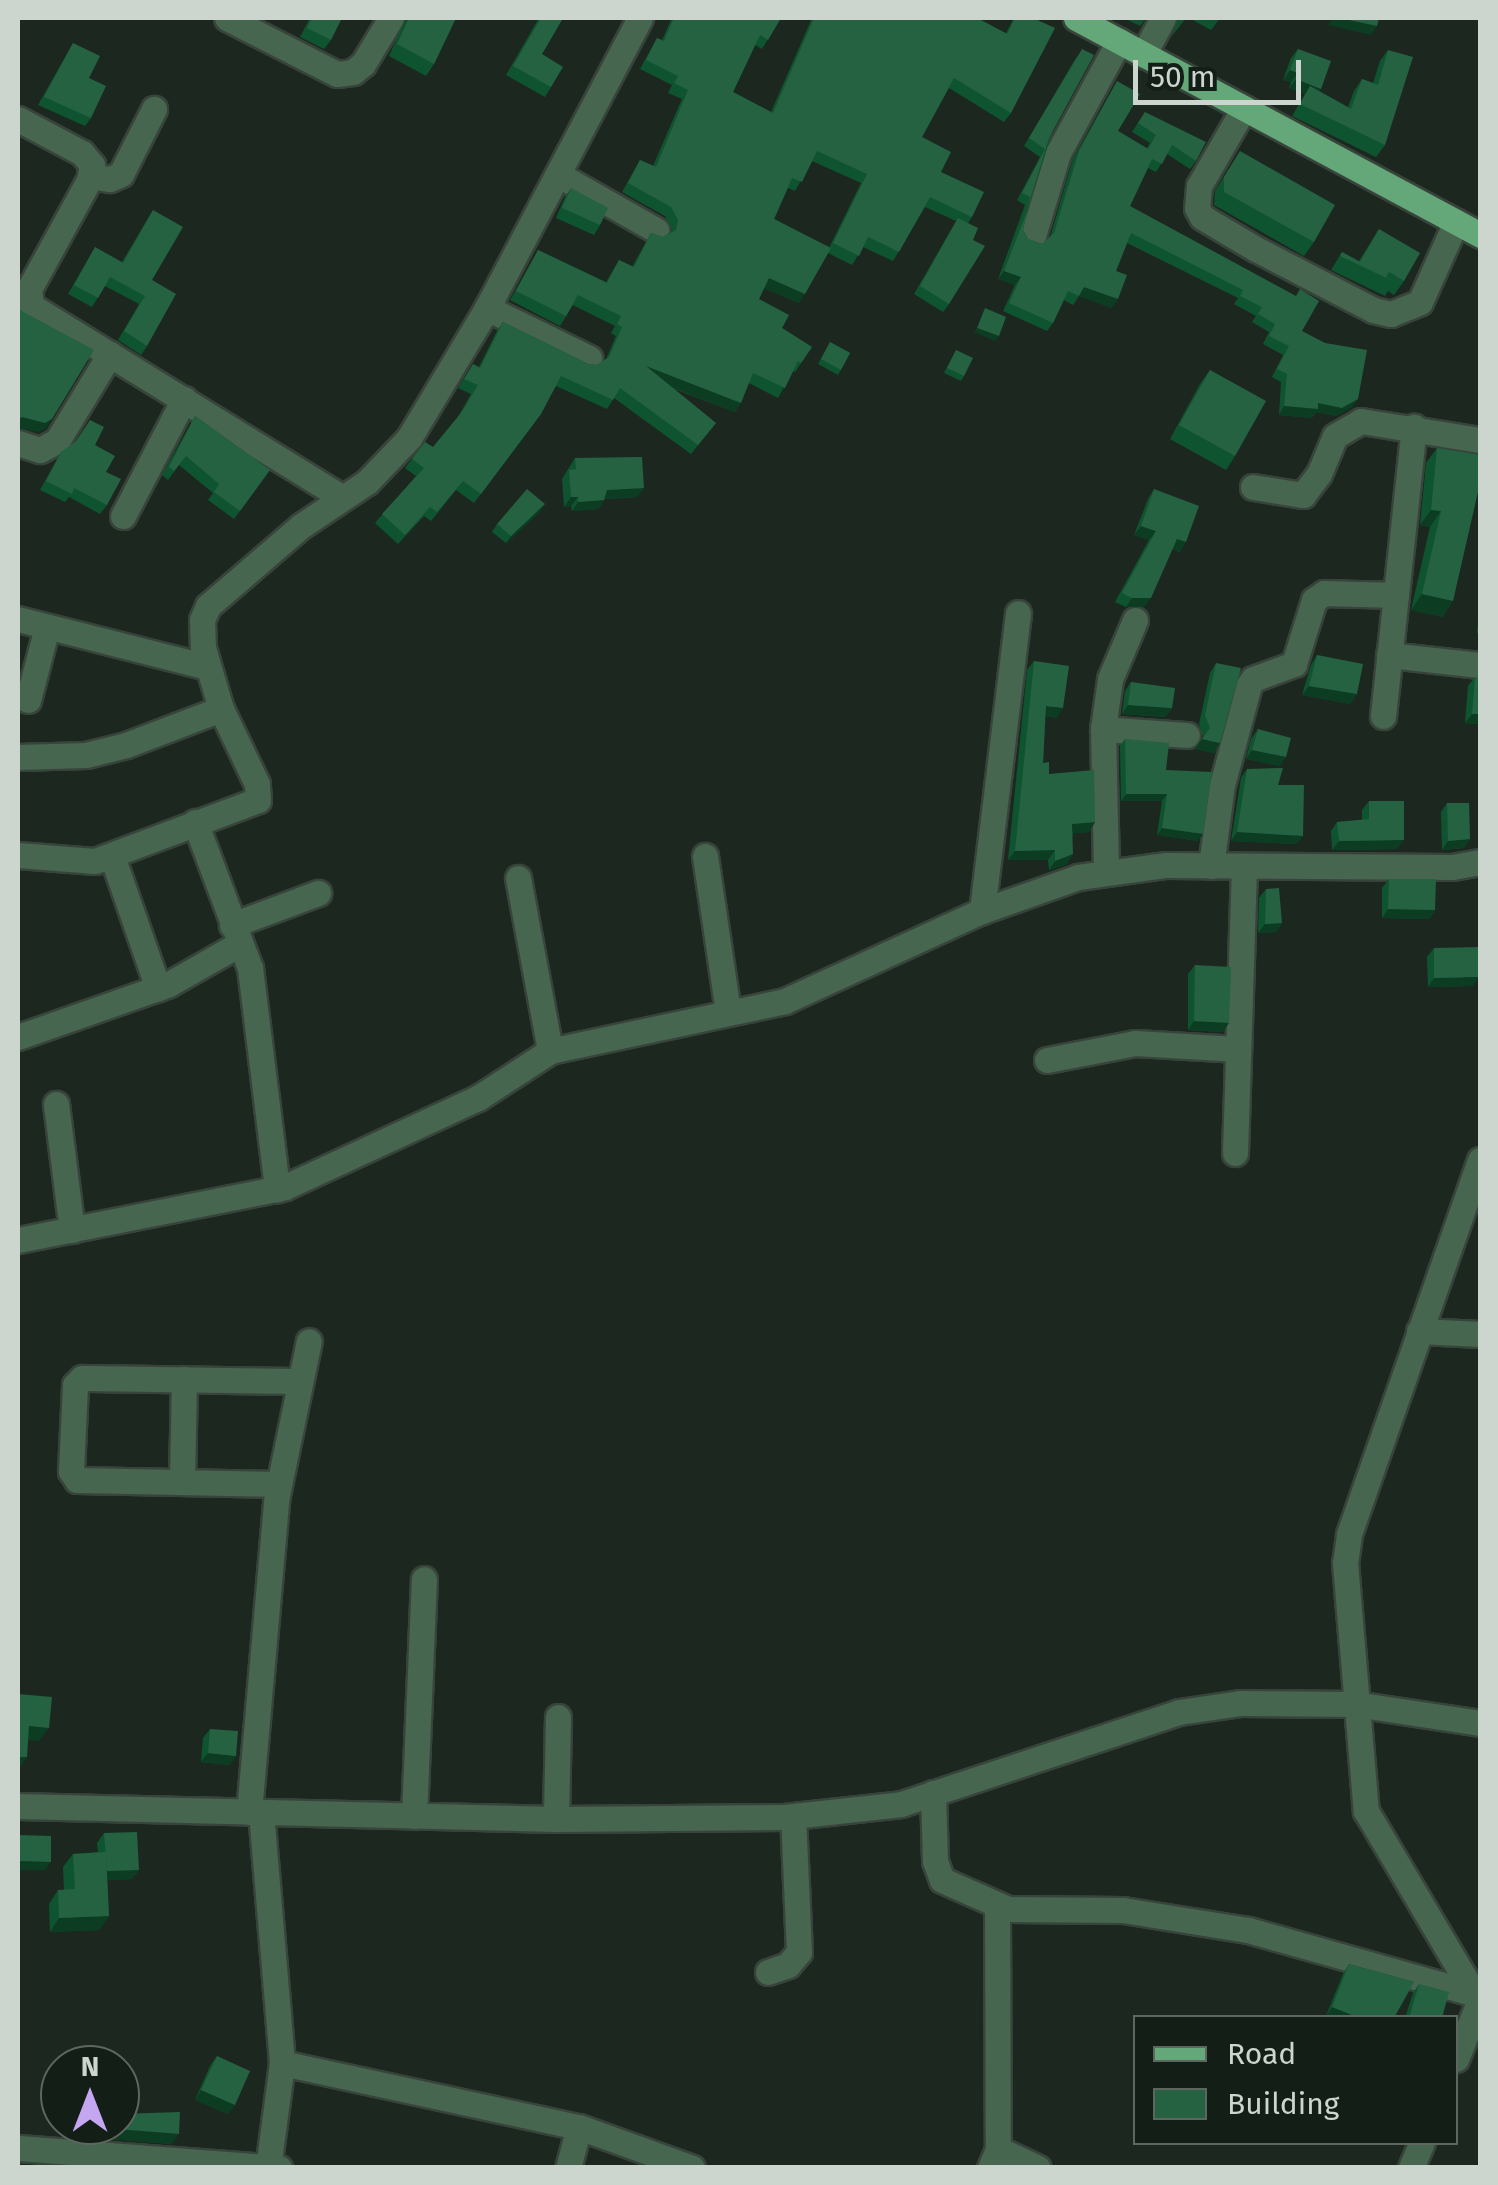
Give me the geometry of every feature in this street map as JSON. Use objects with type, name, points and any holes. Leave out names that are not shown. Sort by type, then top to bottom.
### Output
[{"type":"main road","points":[[1080,18],[1480,236]]},
{"type":"street","points":[[227,18],[337,74],[353,72],[362,64],[391,18]]},
{"type":"street","points":[[18,855],[95,861],[258,800],[257,784],[221,709],[208,667],[201,633],[208,606],[300,526],[367,482],[409,438],[488,308],[640,18]]},
{"type":"street","points":[[1143,55],[1164,18]]},
{"type":"street","points":[[1033,236],[1051,169],[1119,41]]},
{"type":"street","points":[[1244,108],[1199,186],[1196,208],[1202,216],[1256,250],[1373,310],[1391,314],[1420,302],[1456,222]]},
{"type":"street","points":[[90,176],[110,179],[122,174],[154,109]]},
{"type":"street","points":[[18,119],[82,153],[92,164],[90,176],[28,300],[343,498]]},
{"type":"street","points":[[559,175],[656,230]]},
{"type":"street","points":[[488,308],[589,358]]},
{"type":"street","points":[[18,443],[40,450],[57,441],[110,354]]},
{"type":"street","points":[[123,516],[184,399]]},
{"type":"street","points":[[1254,487],[1302,495],[1319,474],[1335,436],[1360,421],[1480,440]]},
{"type":"street","points":[[1383,716],[1414,428]]},
{"type":"street","points":[[1210,866],[1222,785],[1248,685],[1254,678],[1294,664],[1314,600],[1324,593],[1396,595]]},
{"type":"street","points":[[982,910],[1018,612]]},
{"type":"street","points":[[18,620],[208,667]]},
{"type":"street","points":[[1106,872],[1103,729],[1110,678],[1135,620]]},
{"type":"street","points":[[28,700],[47,627]]},
{"type":"street","points":[[1389,655],[1480,664]]},
{"type":"street","points":[[18,757],[86,755],[126,745],[221,709]]},
{"type":"street","points":[[1103,729],[1187,736]]},
{"type":"street","points":[[195,822],[250,968],[276,1188]]},
{"type":"street","points":[[112,856],[158,988]]},
{"type":"street","points":[[705,856],[728,1012]]},
{"type":"street","points":[[18,1240],[276,1188],[478,1098],[550,1051],[819,990],[982,910],[1106,872],[1210,866],[1452,867],[1480,862]]},
{"type":"street","points":[[1234,1153],[1244,866]]},
{"type":"street","points":[[518,878],[550,1051]]},
{"type":"street","points":[[18,1037],[158,988],[235,934],[318,893]]},
{"type":"street","points":[[1047,1060],[1135,1044],[1238,1049]]},
{"type":"street","points":[[56,1104],[72,1230]]},
{"type":"street","points":[[1458,2053],[1477,2000],[1366,1810],[1346,1548],[1480,1160]]},
{"type":"street","points":[[1419,1331],[1480,1334]]},
{"type":"street","points":[[18,2148],[271,2167],[282,2063],[255,1812],[279,1484],[309,1341]]},
{"type":"street","points":[[182,1482],[184,1379]]},
{"type":"street","points":[[279,1484],[77,1480],[71,1472],[76,1380],[299,1381]]},
{"type":"street","points":[[414,1816],[424,1579]]},
{"type":"street","points":[[18,1806],[556,1819],[792,1816],[901,1804],[1179,1712],[1241,1703],[1355,1704],[1480,1723]]},
{"type":"street","points":[[556,1819],[558,1717]]},
{"type":"street","points":[[933,1793],[935,1861],[942,1880],[1008,1909],[1124,1910],[1248,1930],[1477,2000]]},
{"type":"street","points":[[768,1972],[788,1965],[799,1952],[792,1816]]},
{"type":"street","points":[[998,1905],[994,2158],[1038,2168]]},
{"type":"street","points":[[282,2063],[579,2127],[692,2168]]},
{"type":"street","points":[[568,2168],[579,2127]]},
{"type":"building","points":[[312,18],[341,20],[331,40],[307,28]]},
{"type":"building","points":[[409,18],[456,18],[434,64],[397,44]]},
{"type":"building","points":[[541,18],[563,18],[542,54],[563,67],[551,87],[513,66]]},
{"type":"building","points":[[674,18],[781,18],[768,40],[760,35],[733,92],[773,113],[814,18],[977,18],[1007,34],[1015,18],[1033,18],[1055,28],[1011,113],[954,78],[922,137],[951,152],[941,172],[984,192],[972,217],[930,197],[899,252],[868,237],[859,256],[833,243],[867,174],[817,151],[802,182],[792,178],[774,219],[831,248],[805,294],[769,278],[759,299],[789,315],[782,328],[812,347],[801,363],[798,361],[785,388],[753,373],[741,403],[646,366],[716,423],[698,445],[620,388],[613,400],[561,376],[541,414],[481,494],[463,481],[437,512],[430,507],[405,535],[382,514],[424,468],[412,459],[421,447],[425,442],[433,447],[461,413],[478,385],[464,379],[473,364],[480,368],[503,322],[588,364],[597,365],[609,357],[622,327],[617,324],[621,316],[578,295],[566,316],[516,291],[538,250],[607,283],[619,260],[634,267],[651,233],[663,237],[676,230],[678,220],[671,207],[628,183],[640,160],[656,167],[688,90],[674,83],[678,76],[646,60],[657,38],[664,41]]},
{"type":"building","points":[[1339,18],[1379,18],[1377,26]]},
{"type":"building","points":[[73,43],[100,56],[89,78],[106,86],[91,118],[44,97]]},
{"type":"building","points":[[1082,49],[1094,55],[1049,138],[1027,210],[1030,197],[1022,193],[1045,149],[1029,138]]},
{"type":"building","points":[[1298,49],[1331,61],[1321,89],[1296,79],[1298,73],[1290,70]]},
{"type":"building","points":[[1388,50],[1413,57],[1385,145],[1300,104],[1310,86],[1351,109],[1362,79],[1378,85]]},
{"type":"building","points":[[1117,81],[1140,94],[1118,131],[1148,149],[1156,135],[1138,123],[1145,112],[1206,142],[1196,161],[1172,145],[1162,164],[1152,159],[1130,206],[1296,296],[1300,289],[1319,301],[1302,331],[1325,343],[1367,350],[1358,399],[1342,408],[1318,403],[1318,409],[1284,406],[1287,374],[1277,369],[1289,346],[1269,336],[1275,324],[1258,314],[1262,307],[1240,296],[1243,290],[1131,233],[1116,271],[1127,275],[1118,299],[1084,287],[1079,296],[1068,291],[1053,323],[1009,303],[1021,277],[1004,271],[1028,209],[1023,230],[1028,239],[1042,244],[1054,233],[1079,151]]},
{"type":"building","points":[[1240,151],[1335,205],[1314,242],[1224,192],[1224,177]]},
{"type":"building","points":[[571,188],[608,208],[600,225],[562,208]]},
{"type":"building","points":[[153,210],[183,227],[152,280],[176,294],[147,346],[124,331],[145,296],[110,277],[98,298],[74,285],[95,247],[123,263]]},
{"type":"building","points":[[958,218],[978,228],[973,240],[985,246],[949,304],[920,286]]},
{"type":"building","points":[[1379,229],[1420,253],[1404,281],[1389,272],[1386,277],[1395,282],[1340,256],[1342,252],[1360,262]]},
{"type":"building","points":[[985,308],[1006,317],[999,336],[977,328]]},
{"type":"building","points":[[18,309],[94,350],[52,419],[45,423],[22,417],[18,420]]},
{"type":"building","points":[[830,342],[850,353],[841,370],[821,359]]},
{"type":"building","points":[[956,350],[973,358],[964,376],[947,368]]},
{"type":"building","points":[[1210,370],[1266,401],[1235,456],[1179,425]]},
{"type":"building","points":[[195,416],[270,470],[240,511],[214,492],[219,484],[186,456],[174,471],[169,467]]},
{"type":"building","points":[[90,420],[104,427],[95,445],[115,456],[106,472],[121,479],[107,505],[74,488],[72,494],[46,481],[61,452],[76,441]]},
{"type":"building","points":[[1437,448],[1480,455],[1480,483],[1453,601],[1422,594],[1441,511],[1431,510]]},
{"type":"building","points":[[642,457],[644,488],[607,490],[604,500],[578,502],[578,497],[571,497],[569,470],[576,469],[575,458]]},
{"type":"building","points":[[527,489],[545,504],[511,536],[497,524]]},
{"type":"building","points":[[1154,489],[1199,506],[1186,542],[1177,539],[1151,598],[1132,598],[1122,593],[1156,531],[1141,526]]},
{"type":"building","points":[[1317,655],[1363,664],[1357,694],[1309,686]]},
{"type":"building","points":[[1034,661],[1069,666],[1063,708],[1046,706],[1043,763],[1049,762],[1049,774],[1094,770],[1095,822],[1072,824],[1073,854],[1055,861],[1055,850],[1015,851]]},
{"type":"building","points":[[1216,663],[1241,668],[1220,743],[1202,739],[1210,728],[1205,715]]},
{"type":"building","points":[[1475,677],[1480,678],[1480,714],[1472,714]]},
{"type":"building","points":[[1131,682],[1175,688],[1172,708],[1128,705]]},
{"type":"building","points":[[1258,729],[1291,738],[1286,757],[1252,750]]},
{"type":"building","points":[[1125,739],[1169,743],[1166,770],[1212,772],[1203,834],[1162,828],[1167,794],[1126,794]]},
{"type":"building","points":[[1283,768],[1278,785],[1304,785],[1303,836],[1237,832],[1247,769]]},
{"type":"building","points":[[1369,801],[1404,801],[1404,840],[1339,841],[1337,822],[1369,819]]},
{"type":"building","points":[[1447,803],[1469,803],[1470,839],[1448,841]]},
{"type":"building","points":[[1389,879],[1436,879],[1435,910],[1388,909]]},
{"type":"building","points":[[1279,888],[1282,923],[1265,924],[1266,889]]},
{"type":"building","points":[[1479,947],[1479,977],[1434,978],[1434,948]]},
{"type":"building","points":[[1195,965],[1231,967],[1229,1023],[1194,1021]]},
{"type":"building","points":[[18,1694],[52,1697],[49,1728],[29,1726],[27,1757],[18,1757]]},
{"type":"building","points":[[210,1729],[238,1731],[236,1756],[208,1753]]},
{"type":"building","points":[[137,1832],[139,1870],[107,1871],[104,1833]]},
{"type":"building","points":[[18,1835],[51,1836],[51,1862],[18,1861]]},
{"type":"building","points":[[106,1852],[109,1916],[59,1918],[58,1890],[75,1889],[73,1854]]},
{"type":"building","points":[[1349,1964],[1414,1982],[1396,2015],[1352,2015],[1332,2007]]},
{"type":"building","points":[[1419,1984],[1449,1992],[1443,2015],[1410,2015]]},
{"type":"building","points":[[217,2056],[250,2071],[235,2105],[201,2090]]},
{"type":"building","points":[[180,2112],[179,2134],[140,2131],[140,2113]]}]
